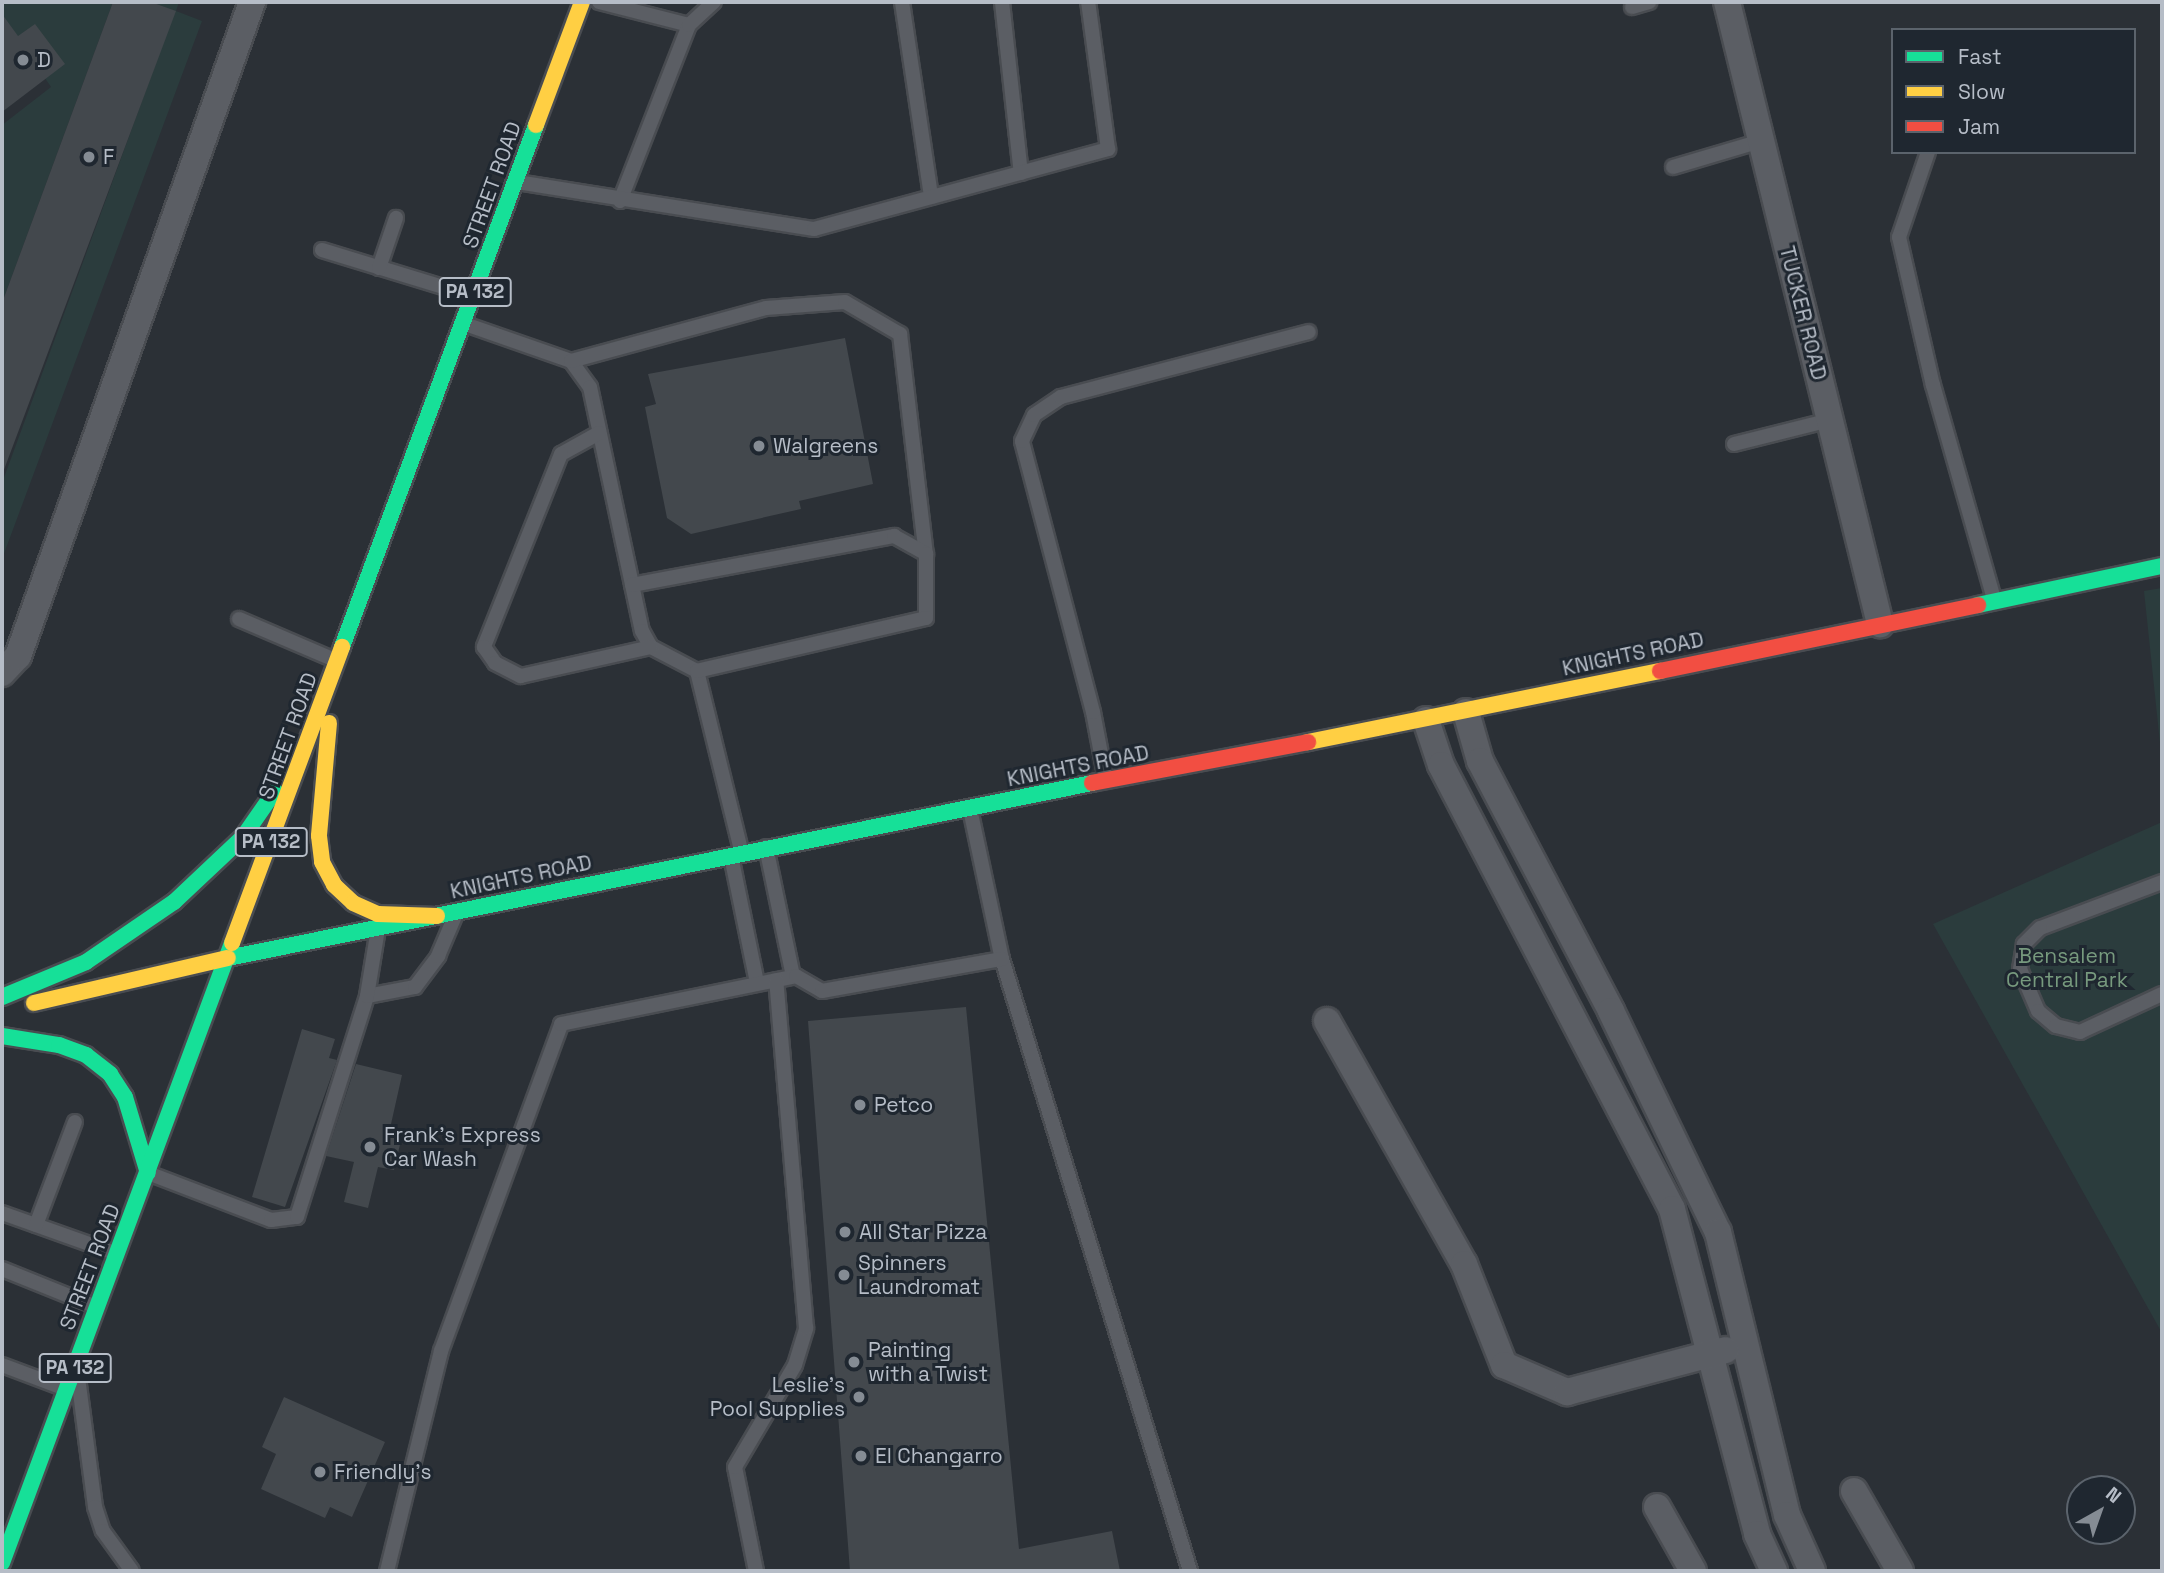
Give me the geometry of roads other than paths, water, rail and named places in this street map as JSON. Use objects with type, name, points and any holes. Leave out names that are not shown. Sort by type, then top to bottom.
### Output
[{"type":"main road","name":"STREET ROAD","points":[[2,1563],[18,1502],[76,1365],[118,1255],[582,2]]},
{"type":"main road","name":"KNIGHTS ROAD","points":[[2,1011],[228,958],[736,853],[1466,712],[2162,566]]},
{"type":"main road","points":[[336,669],[319,836],[322,862],[334,885],[353,903],[378,914],[437,916]]},
{"type":"main road","points":[[2,998],[86,962],[198,881],[243,837],[314,727]]},
{"type":"main road","points":[[2,1036],[60,1045],[86,1055],[110,1074],[125,1097],[148,1173]]},
{"type":"street","points":[[2,673],[18,656],[252,2]]},
{"type":"street","name":"TUCKER ROAD","points":[[1727,2],[1880,624]]},
{"type":"street","points":[[1466,712],[1480,761],[1611,1011],[1718,1232],[1787,1515],[1812,1571]]},
{"type":"street","points":[[1426,720],[1441,765],[1672,1209],[1757,1534],[1774,1571]]},
{"type":"street","points":[[1327,1021],[1464,1265],[1504,1365],[1567,1392],[1709,1356],[1744,1343]]},
{"type":"street","points":[[1854,1491],[1900,1571]]},
{"type":"street","points":[[1657,1507],[1693,1571]]},
{"type":"lane","points":[[600,2],[689,25]]},
{"type":"lane","points":[[620,201],[689,25],[714,2]]},
{"type":"lane","points":[[902,2],[932,197]]},
{"type":"lane","points":[[1002,2],[1021,173]]},
{"type":"lane","points":[[516,181],[620,201],[814,229],[1108,149],[1088,2]]},
{"type":"lane","points":[[1632,7],[1649,2]]},
{"type":"lane","points":[[1672,167],[1761,141]]},
{"type":"lane","points":[[1927,154],[1899,237],[1933,385],[1995,600]]},
{"type":"lane","points":[[379,268],[396,218]]},
{"type":"lane","points":[[322,250],[473,297]]},
{"type":"lane","points":[[464,323],[571,362],[590,387],[642,631],[651,647],[698,671],[926,618],[926,554],[900,334],[845,302],[766,308],[571,362]]},
{"type":"lane","points":[[1106,782],[1093,712],[1022,441],[1034,415],[1061,397],[1309,332]]},
{"type":"lane","points":[[1734,444],[1830,420]]},
{"type":"lane","points":[[600,433],[561,454],[484,647],[495,663],[521,676],[651,647]]},
{"type":"lane","points":[[632,585],[894,536],[926,554]]},
{"type":"lane","points":[[239,619],[336,669]]},
{"type":"lane","points":[[698,671],[736,853],[757,983]]},
{"type":"lane","points":[[970,807],[1002,959],[1190,1571]]},
{"type":"lane","points":[[766,847],[793,976]]},
{"type":"lane","points":[[2162,882],[2040,928],[2024,944],[2020,969],[2038,1011],[2056,1026],[2080,1032],[2162,994]]},
{"type":"lane","points":[[367,996],[415,987],[438,956],[457,912]]},
{"type":"lane","points":[[148,1173],[271,1220],[297,1217],[367,996],[378,928]]},
{"type":"lane","points":[[387,1571],[441,1351],[561,1024],[793,976],[822,991],[1002,959]]},
{"type":"lane","points":[[756,1571],[735,1467],[795,1366],[806,1328],[775,980]]},
{"type":"lane","points":[[36,1225],[75,1122]]},
{"type":"lane","points":[[2,1213],[118,1255]]},
{"type":"lane","points":[[2,1269],[98,1307]]},
{"type":"lane","points":[[2,1365],[66,1389]]},
{"type":"lane","points":[[76,1365],[95,1507],[103,1531],[132,1571]]},
{"type":"place","name":"D","points":[[23,60]]},
{"type":"place","name":"F","points":[[89,157]]},
{"type":"place","name":"Walgreens","points":[[759,446]]},
{"type":"place","name":"Petco","points":[[860,1105]]},
{"type":"place","name":"Frank's Express Car Wash","points":[[370,1147]]},
{"type":"place","name":"All Star Pizza","points":[[845,1232]]},
{"type":"place","name":"Spinners Laundromat","points":[[844,1275]]},
{"type":"place","name":"Painting with a Twist","points":[[854,1362]]},
{"type":"place","name":"Leslie's Pool Supplies","points":[[859,1397]]},
{"type":"place","name":"El Changarro","points":[[861,1456]]},
{"type":"place","name":"Friendly's","points":[[320,1472]]},
{"type":"park label","name":"Bensalem Central Park","points":[[2067,968]]}]
